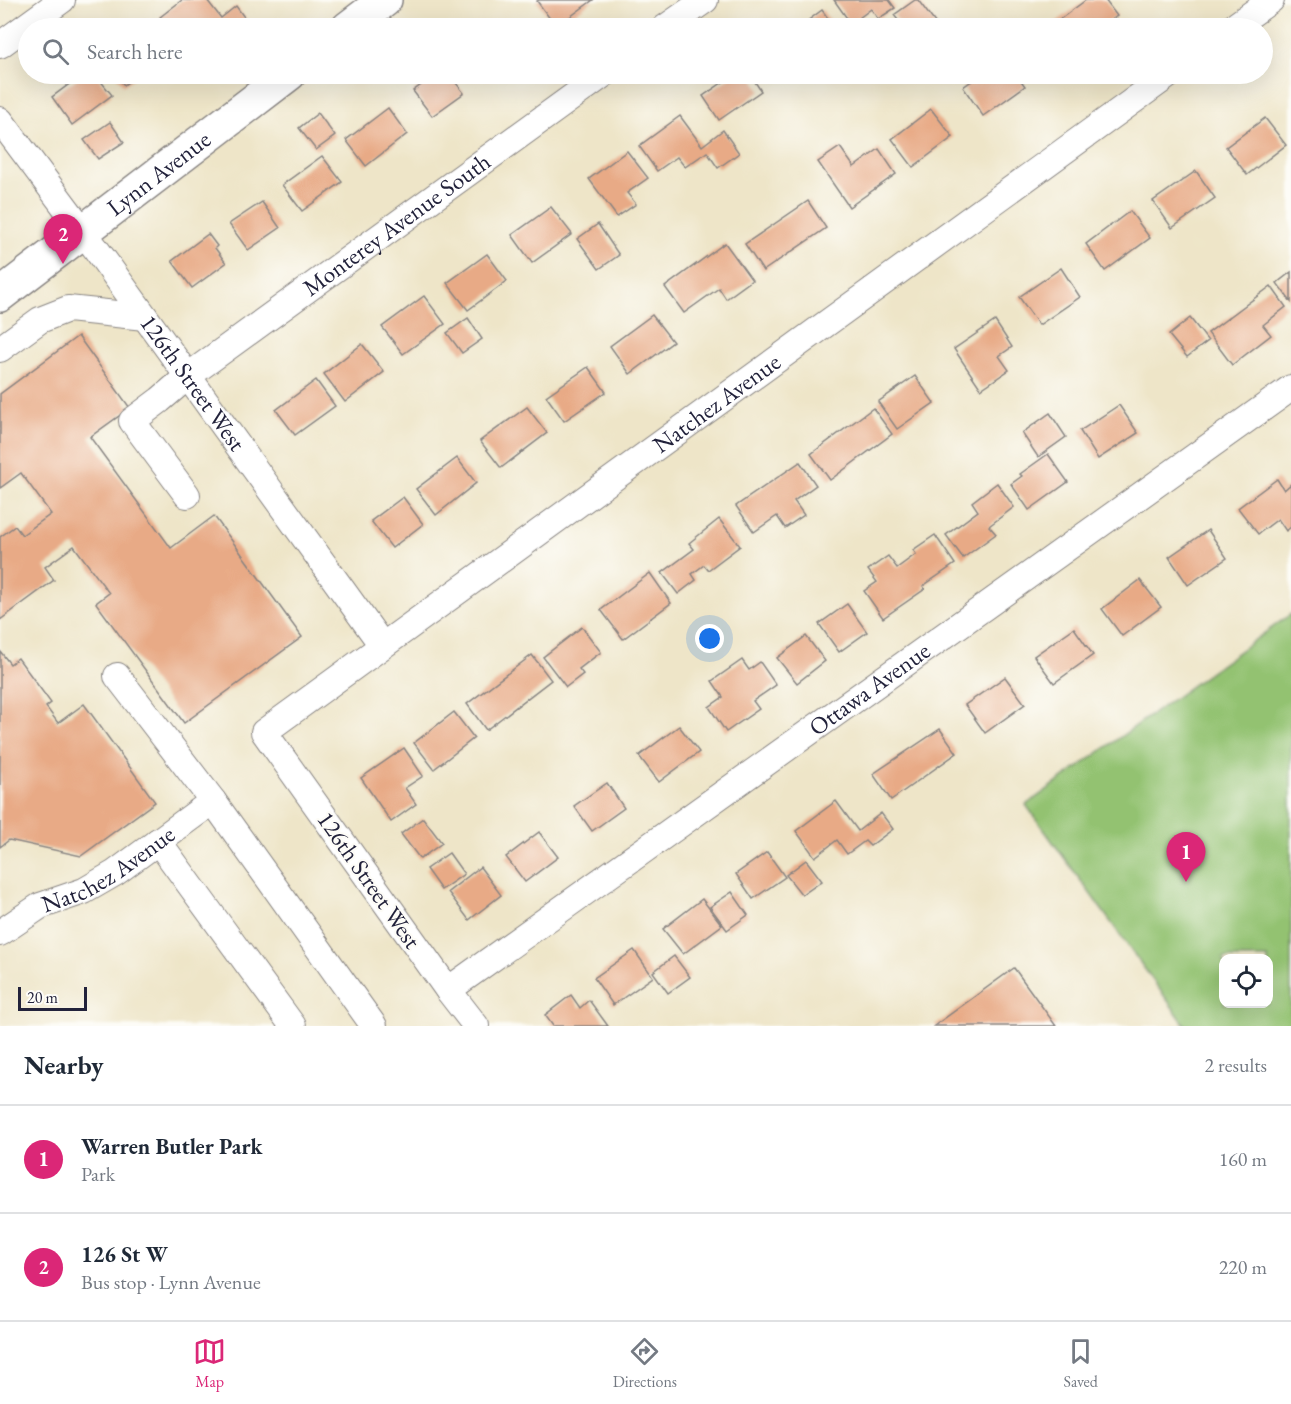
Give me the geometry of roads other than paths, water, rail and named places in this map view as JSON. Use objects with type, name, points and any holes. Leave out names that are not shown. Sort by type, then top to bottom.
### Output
[{"type":"main road","points":[[361,18],[385,0]]},
{"type":"main road","name":"Lynn Avenue","points":[[0,295],[276,84]]},
{"type":"street","points":[[37,18],[62,0]]},
{"type":"street","points":[[679,18],[705,0]]},
{"type":"street","points":[[1246,18],[1271,0]]},
{"type":"street","points":[[0,45],[18,32]]},
{"type":"street","name":"Monterey Avenue South","points":[[187,495],[132,421],[188,376],[590,84]]},
{"type":"street","name":"Natchez Avenue","points":[[264,732],[1156,84]]},
{"type":"street","name":"126th Street West","points":[[0,120],[83,231],[382,645]]},
{"type":"street","points":[[0,349],[40,320],[68,309],[145,317]]},
{"type":"street","name":"Ottawa Avenue","points":[[448,990],[1291,388]]},
{"type":"street","points":[[117,676],[213,801],[374,1026]]},
{"type":"street","name":"126th Street West","points":[[264,732],[476,1026]]},
{"type":"street","name":"Natchez Avenue","points":[[0,933],[40,906],[84,891],[115,873],[213,801]]},
{"type":"street","points":[[158,841],[293,1026]]},
{"type":"place","name":"126 St W","points":[[63,264]]},
{"type":"place","name":"Warren Butler Park","points":[[1186,882]]}]
